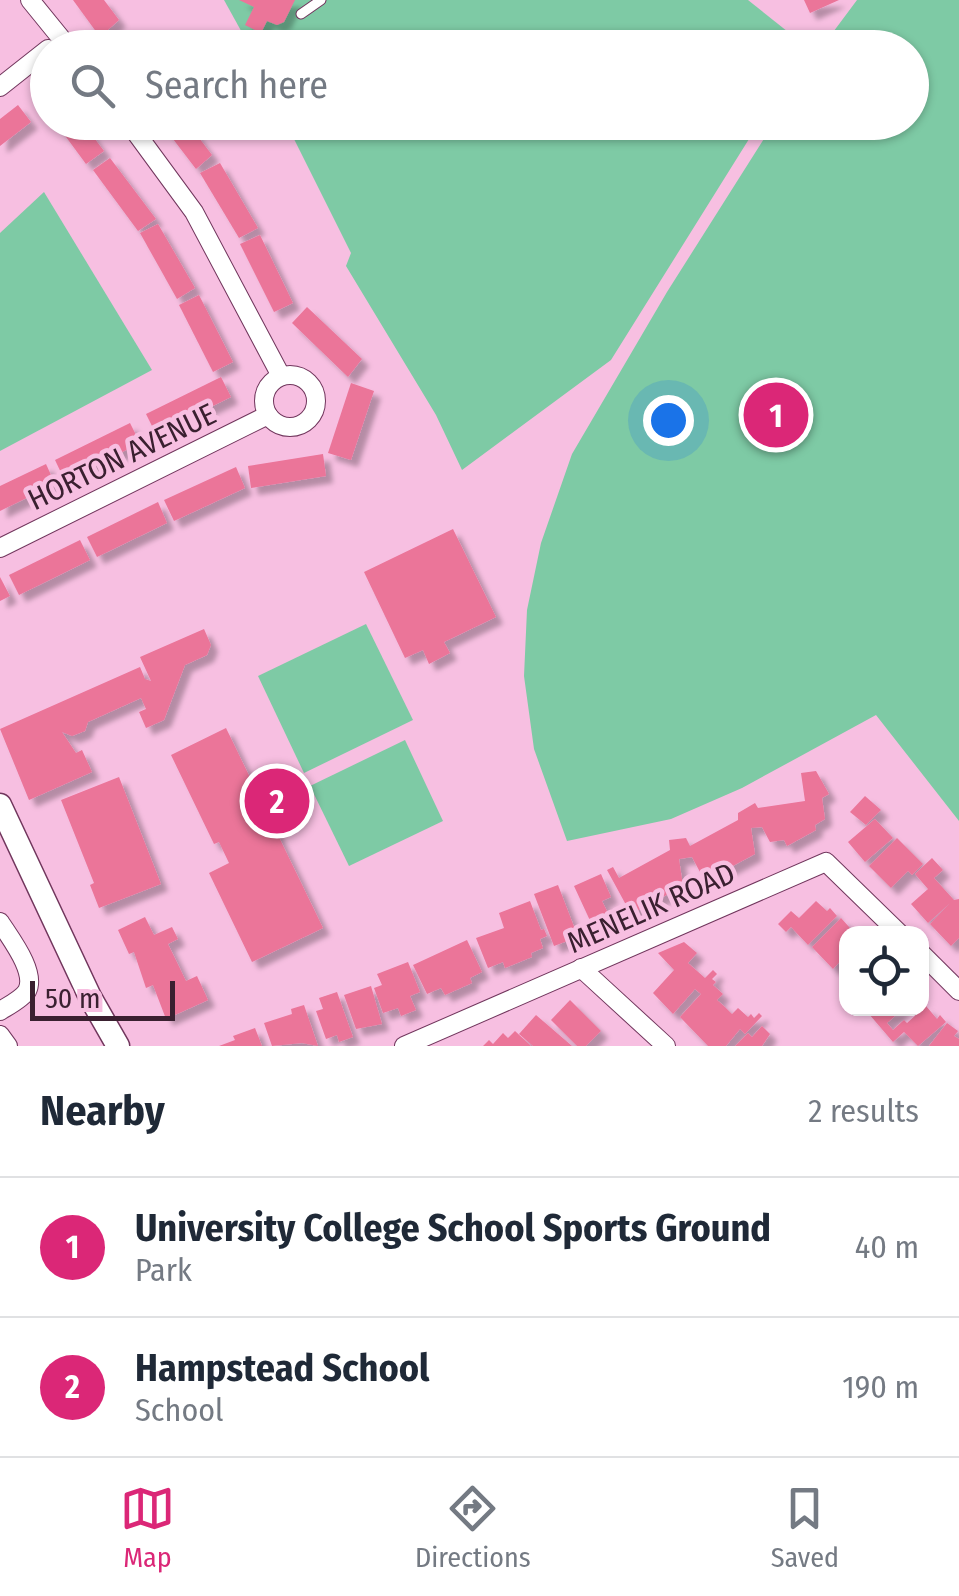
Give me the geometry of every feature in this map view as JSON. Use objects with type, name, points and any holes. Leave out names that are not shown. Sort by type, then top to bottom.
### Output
[{"type":"street","points":[[30,0],[48,30]]},
{"type":"street","points":[[0,86],[30,65]]},
{"type":"street","points":[[141,140],[194,212],[281,376]]},
{"type":"street","points":[[281,376],[307,381],[316,396],[308,420],[291,427],[274,422],[268,415],[265,393],[281,376]]},
{"type":"street","name":"HORTON AVENUE","points":[[0,548],[268,415]]},
{"type":"street","points":[[0,804],[90,996],[118,1046]]},
{"type":"street","name":"MENELIK ROAD","points":[[404,1046],[826,862],[892,926]]},
{"type":"street","points":[[0,922],[27,970],[29,984],[26,993],[0,1011]]},
{"type":"street","points":[[929,961],[959,990]]},
{"type":"street","points":[[581,968],[666,1046]]},
{"type":"street","points":[[0,1035],[8,1046]]},
{"type":"lane","points":[[301,14],[321,0]]},
{"type":"green space","points":[[224,0],[748,0],[786,30],[241,30]]},
{"type":"green space","points":[[857,0],[959,0],[959,821],[876,715],[742,788],[671,819],[567,841],[534,749],[524,676],[527,610],[541,543],[572,454],[667,292],[763,140],[929,140],[929,30],[835,30]]},
{"type":"green space","points":[[294,140],[748,140],[611,360],[462,470],[436,415],[346,266],[351,253]]},
{"type":"green space","points":[[44,192],[152,370],[0,451],[0,233]]},
{"type":"green space","points":[[366,624],[413,720],[304,773],[258,676]]},
{"type":"green space","points":[[405,740],[443,821],[349,866],[310,786]]},
{"type":"building","points":[[73,0],[104,0],[119,20],[108,30],[95,30]]},
{"type":"building","points":[[239,0],[295,0],[284,22],[277,25],[267,21],[262,30],[245,25],[254,7]]},
{"type":"building","points":[[804,0],[839,0],[810,13]]},
{"type":"building","points":[[18,105],[30,123],[0,146],[0,119]]},
{"type":"building","points":[[68,140],[96,140],[104,151],[86,164]]},
{"type":"building","points":[[174,140],[201,140],[212,155],[196,169]]},
{"type":"building","points":[[110,158],[156,219],[138,231],[93,170]]},
{"type":"building","points":[[220,163],[258,228],[239,238],[200,173]]},
{"type":"building","points":[[158,224],[195,288],[177,299],[140,233]]},
{"type":"building","points":[[260,235],[293,303],[274,312],[240,244]]},
{"type":"building","points":[[199,295],[233,362],[213,372],[179,305]]},
{"type":"building","points":[[307,307],[362,359],[348,377],[292,323]]},
{"type":"building","points":[[221,377],[231,397],[156,434],[146,414]]},
{"type":"building","points":[[351,383],[374,391],[351,460],[328,453]]},
{"type":"building","points":[[130,423],[140,443],[65,481],[55,460]]},
{"type":"building","points":[[323,454],[326,476],[251,488],[248,466]]},
{"type":"building","points":[[46,464],[55,484],[0,511],[0,486]]},
{"type":"building","points":[[236,467],[245,488],[174,521],[164,500]]},
{"type":"building","points":[[158,502],[167,523],[97,557],[87,537]]},
{"type":"building","points":[[453,529],[496,617],[444,642],[450,653],[429,664],[423,650],[405,658],[364,572]]},
{"type":"building","points":[[80,540],[90,560],[19,595],[9,575]]},
{"type":"building","points":[[0,577],[10,596],[0,601]]},
{"type":"building","points":[[204,629],[211,645],[207,655],[185,665],[164,720],[146,728],[139,712],[146,709],[141,698],[88,722],[85,731],[72,736],[62,732],[76,753],[82,750],[92,772],[29,800],[0,729],[140,667],[145,679],[151,681],[140,657]]},
{"type":"building","points":[[226,728],[323,928],[252,962],[209,873],[229,863],[219,842],[214,844],[171,755]]},
{"type":"building","points":[[816,771],[829,794],[822,798],[825,819],[815,825],[816,830],[787,846],[784,840],[770,842],[762,827],[751,828],[755,854],[716,875],[713,870],[700,872],[692,857],[679,859],[683,886],[631,914],[607,870],[613,867],[619,878],[670,850],[669,840],[686,838],[690,846],[738,820],[738,813],[755,803],[758,808],[805,801],[801,773]]},
{"type":"building","points":[[119,777],[161,884],[99,908],[90,885],[94,883],[61,800]]},
{"type":"building","points":[[865,796],[881,810],[866,825],[850,812]]},
{"type":"building","points":[[875,819],[893,838],[865,862],[848,842]]},
{"type":"building","points":[[897,838],[923,864],[912,875],[908,871],[891,888],[869,866]]},
{"type":"building","points":[[932,858],[943,870],[934,878],[954,900],[959,899],[959,938],[951,946],[930,924],[950,903],[928,923],[911,904],[928,889],[915,874]]},
{"type":"building","points":[[601,874],[611,897],[602,901],[611,919],[593,927],[574,886]]},
{"type":"building","points":[[558,885],[578,937],[554,946],[534,894]]},
{"type":"building","points":[[530,901],[547,936],[540,939],[543,948],[505,968],[503,962],[488,968],[476,938],[504,928],[499,913]]},
{"type":"building","points":[[816,901],[837,916],[808,945],[791,927],[786,932],[778,924],[791,911],[799,918]]},
{"type":"building","points":[[145,917],[154,935],[172,927],[178,939],[168,944],[186,981],[197,976],[208,1000],[166,1019],[153,985],[146,988],[134,952],[129,954],[118,930]]},
{"type":"building","points":[[841,918],[848,926],[839,926],[839,963],[833,969],[812,947]]},
{"type":"building","points":[[467,940],[482,972],[470,978],[472,983],[445,995],[441,988],[427,994],[413,965]]},
{"type":"building","points":[[684,942],[697,953],[688,963],[705,978],[713,970],[717,974],[713,985],[723,994],[717,1000],[732,1014],[738,1008],[748,1017],[759,1013],[762,1016],[745,1034],[740,1029],[726,1046],[708,1046],[680,1017],[701,994],[695,989],[673,1014],[653,993],[674,970],[658,953]]},
{"type":"building","points":[[408,962],[420,992],[410,996],[416,1010],[401,1016],[398,1008],[383,1013],[374,988],[382,985],[377,974]]},
{"type":"building","points":[[371,986],[382,1024],[356,1029],[344,995]]},
{"type":"building","points":[[337,992],[353,1037],[339,1042],[337,1035],[326,1039],[316,1011],[323,1009],[319,998]]},
{"type":"building","points":[[570,1000],[601,1031],[586,1046],[577,1046],[551,1020]]},
{"type":"building","points":[[304,1005],[318,1046],[272,1046],[264,1023],[292,1014],[291,1009]]},
{"type":"building","points":[[929,1010],[946,1022],[918,1046],[904,1032],[893,1042],[871,1016],[895,1016],[887,1023],[893,1030],[904,1020],[907,1023],[915,1016],[929,1016]]},
{"type":"building","points":[[536,1015],[572,1046],[533,1046],[519,1034]]},
{"type":"building","points":[[947,1023],[958,1031],[954,1036],[959,1039],[959,1046],[929,1046]]},
{"type":"building","points":[[762,1026],[770,1034],[762,1046],[735,1046],[748,1033],[752,1037]]},
{"type":"building","points":[[255,1028],[262,1046],[219,1046],[235,1040],[233,1036]]},
{"type":"building","points":[[515,1031],[531,1046],[483,1046],[489,1040],[493,1044],[503,1033],[508,1038]]},
{"type":"place","name":"University College School Sports Ground","points":[[776,415]]},
{"type":"place","name":"Hampstead School","points":[[277,801]]}]
